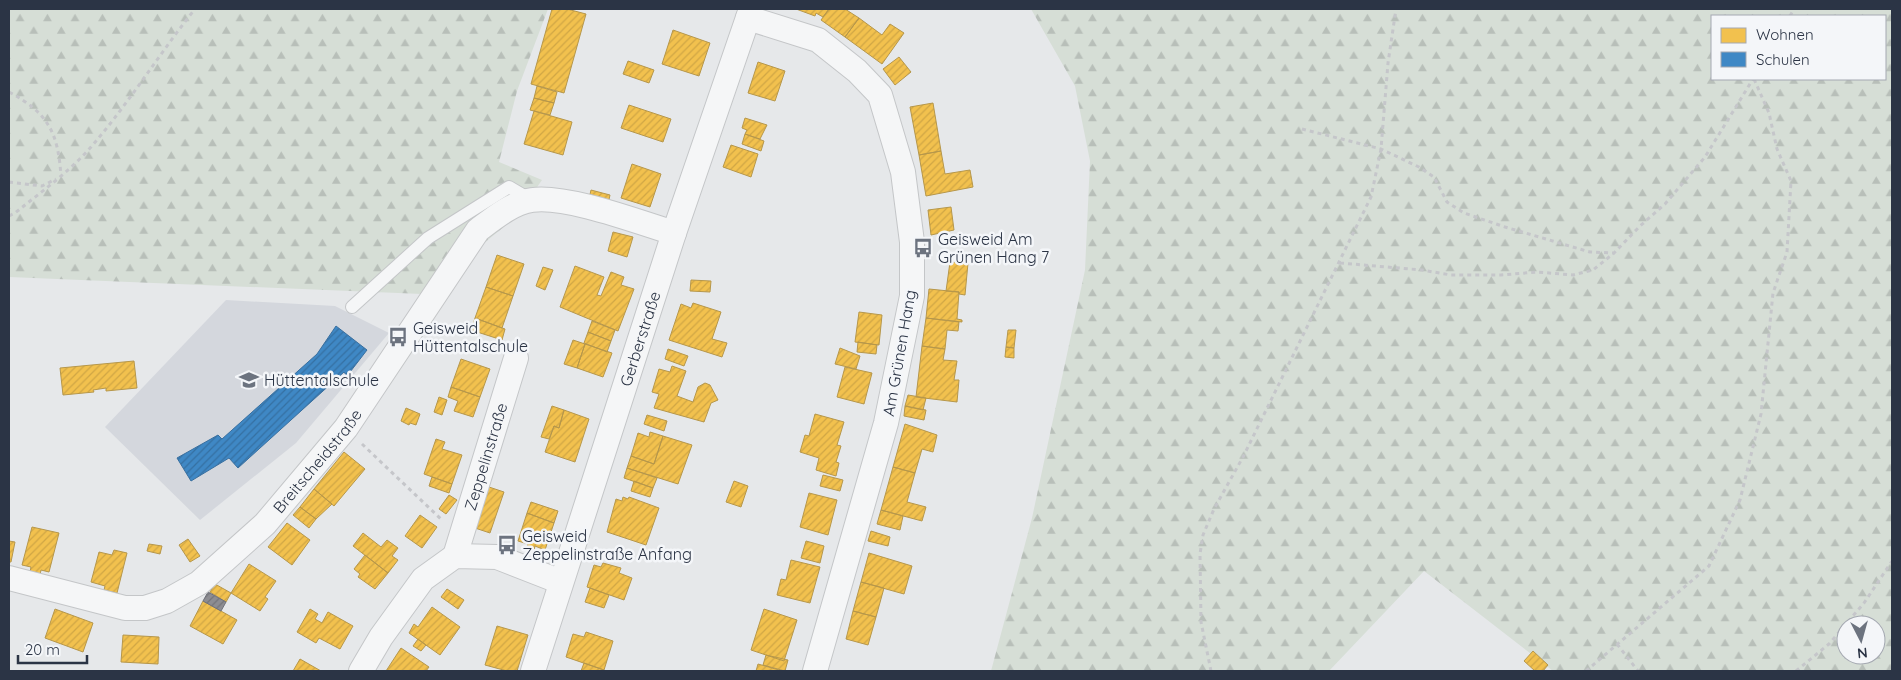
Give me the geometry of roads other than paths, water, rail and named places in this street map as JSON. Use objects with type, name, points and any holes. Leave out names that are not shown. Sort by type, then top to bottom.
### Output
[{"type":"street","name":"Gerberstraße","points":[[533,671],[674,233],[749,13]]},
{"type":"street","name":"Am Grünen Hang","points":[[749,13],[818,40],[857,71],[880,95],[903,172],[912,242],[912,296],[886,424],[815,671]]},
{"type":"street","name":"Breitscheidstraße","points":[[9,578],[125,608],[145,608],[166,601],[199,583],[264,524],[346,428],[478,230],[502,212],[531,200],[556,201],[584,206],[674,233]]},
{"type":"street","name":"Zeppelinstraße","points":[[455,556],[516,358]]},
{"type":"street","points":[[361,671],[381,637],[423,579],[455,556],[496,557],[561,582]]},
{"type":"lane","points":[[352,307],[428,238],[509,187],[531,200]]},
{"type":"place","name":"Geisweid Am Grünen Hang 7","points":[[923,248]]},
{"type":"place","name":"Geisweid Hüttentalschule","points":[[398,337]]},
{"type":"place","name":"Hüttentalschule","points":[[249,380]]},
{"type":"place","name":"Geisweid Zeppelinstraße Anfang","points":[[507,545]]}]
